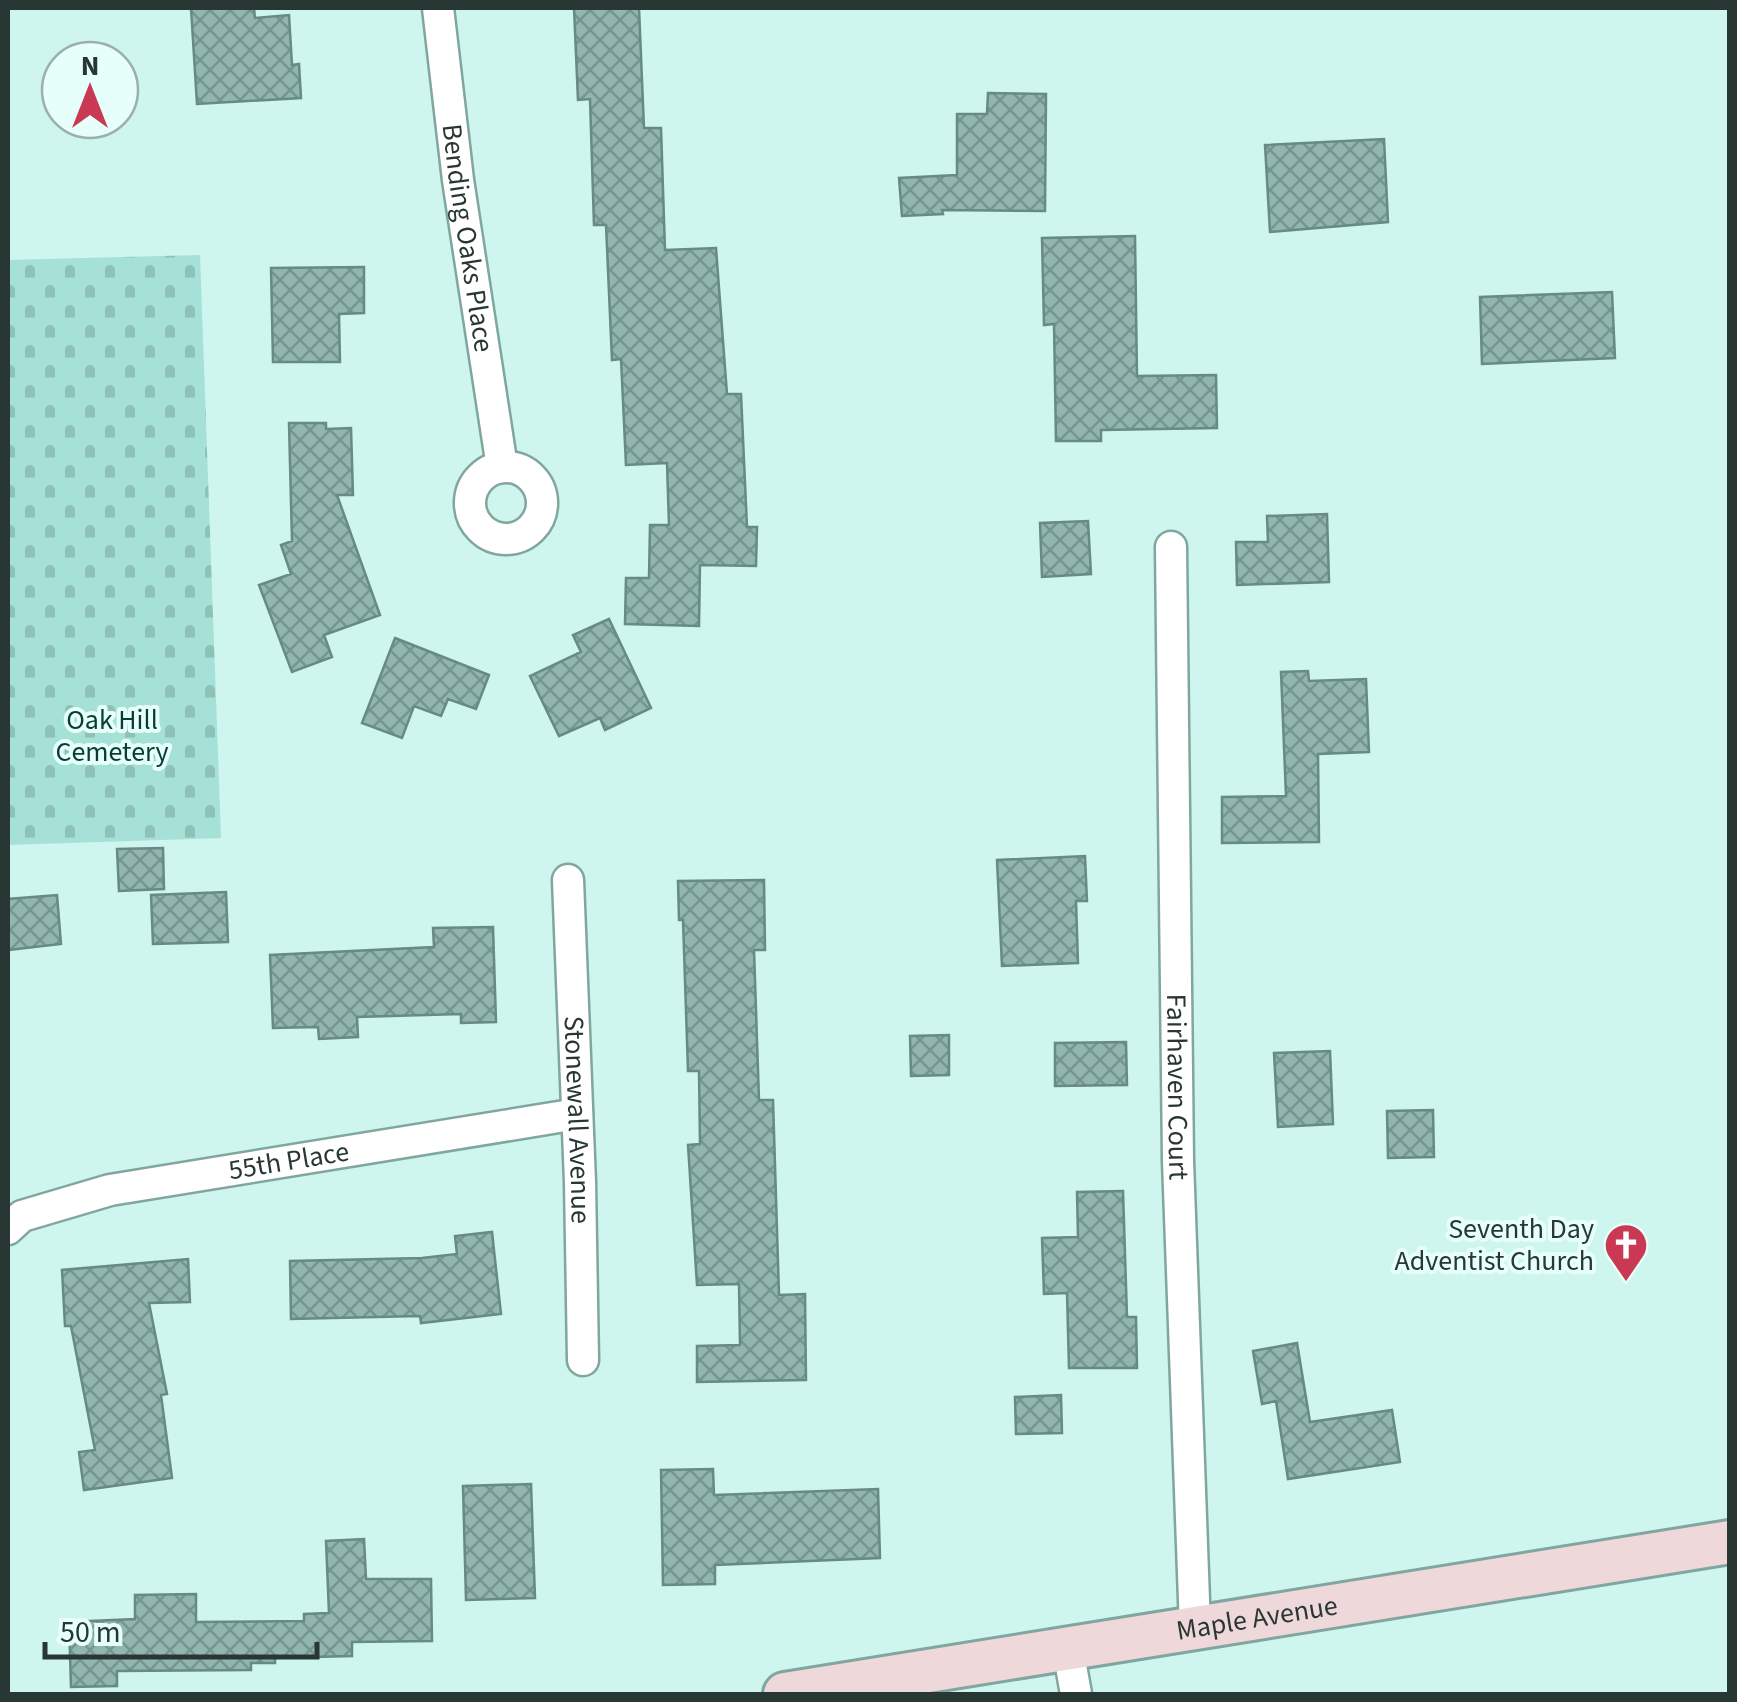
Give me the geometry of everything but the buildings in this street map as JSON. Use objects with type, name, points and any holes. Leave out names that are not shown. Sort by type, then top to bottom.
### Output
[{"type":"main road","name":"Maple Avenue","points":[[785,1694],[1730,1542]]},
{"type":"street","name":"Bending Oaks Place","points":[[438,8],[458,180],[502,467]]},
{"type":"street","name":"Fairhaven Court","points":[[1171,547],[1178,1161],[1195,1628]]},
{"type":"street","name":"Stonewall Avenue","points":[[568,880],[584,1360]]},
{"type":"street","name":"55th Place","points":[[8,1229],[22,1216],[110,1190],[577,1114]]},
{"type":"street","points":[[1068,1649],[1076,1694]]},
{"type":"green space","name":"Oak Hill Cemetery","points":[[200,255],[221,838],[8,845],[8,260]]},
{"type":"place","name":"Seventh Day Adventist Church","points":[[1626,1283]]}]
